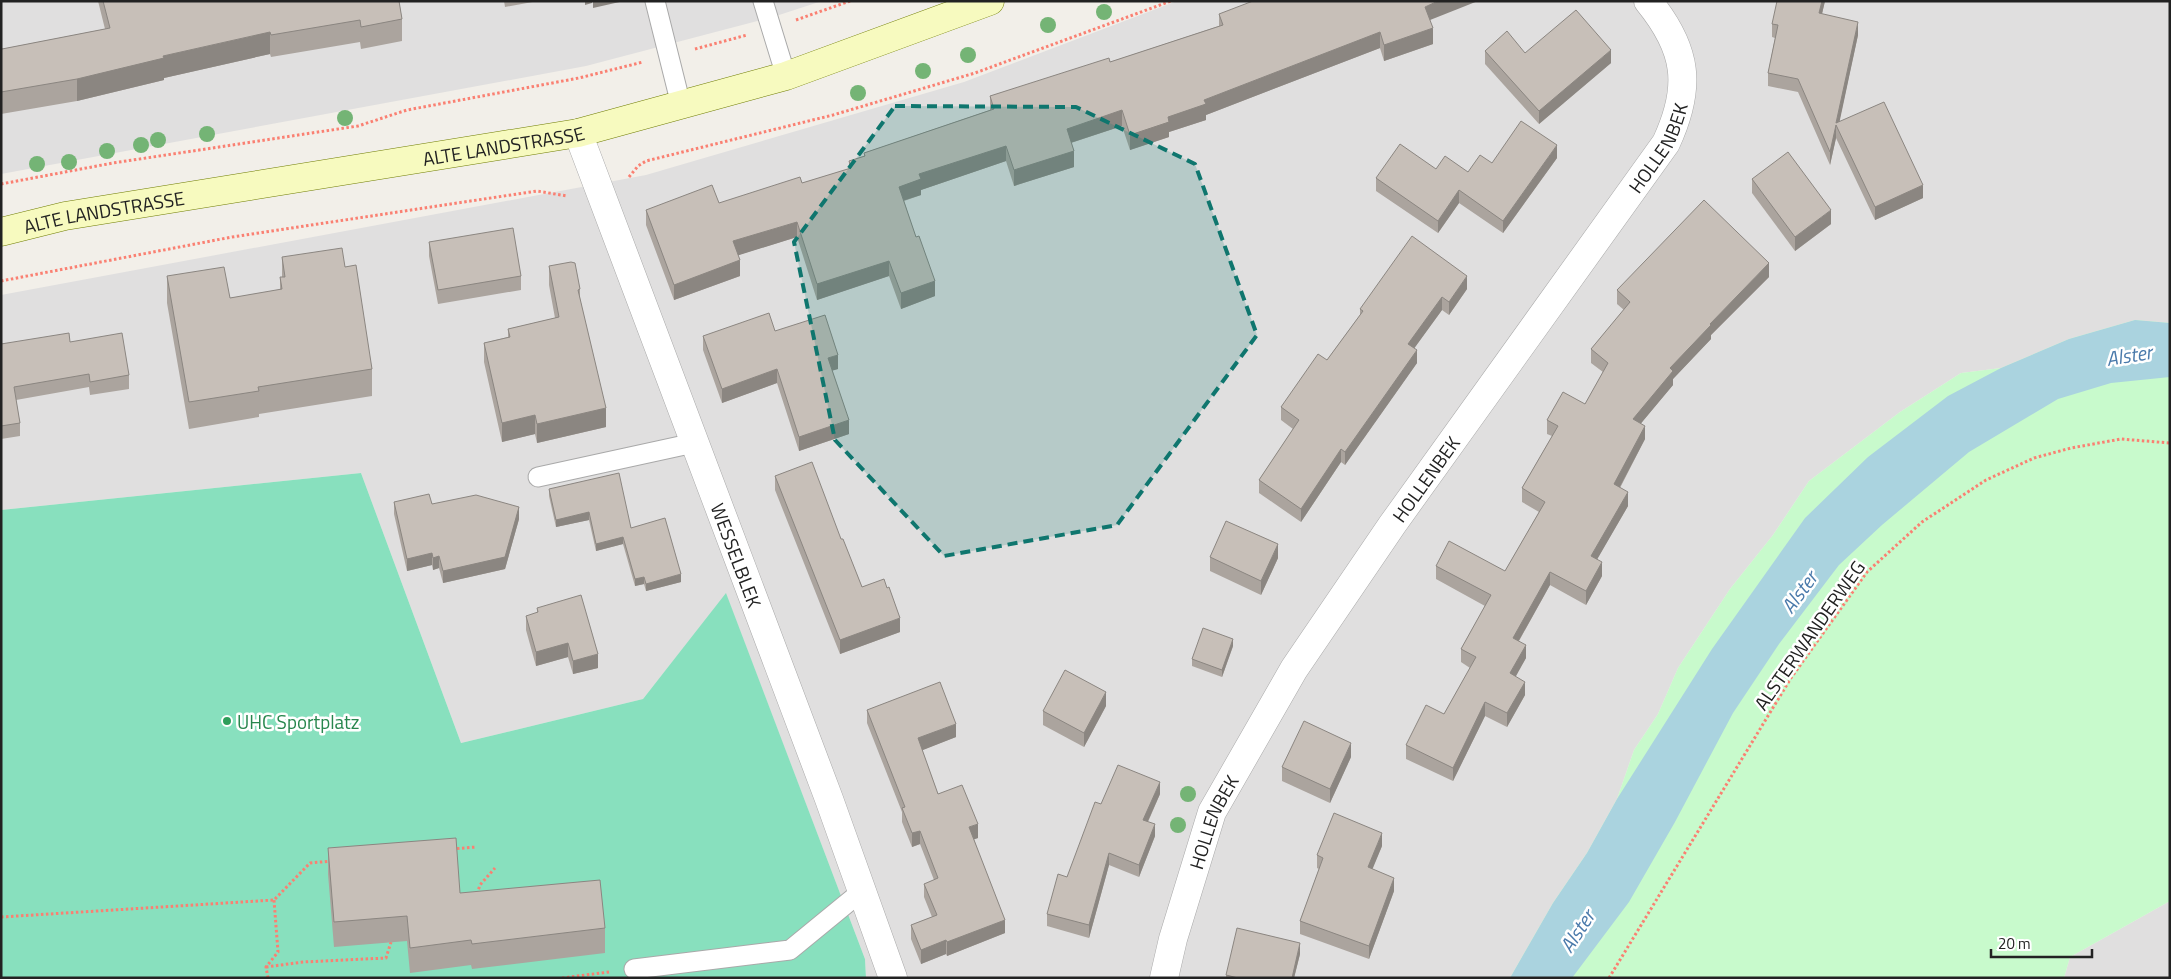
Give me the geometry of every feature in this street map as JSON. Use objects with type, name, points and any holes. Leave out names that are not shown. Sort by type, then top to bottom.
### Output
[{"type":"main road","name":"ALTE LANDSTRASSE","points":[[1,232],[65,216],[578,133],[786,76],[990,1]]},
{"type":"street","name":"HOLLENBEK","points":[[1164,978],[1173,939],[1212,812],[1294,669],[1392,525],[1666,143],[1678,117],[1684,83],[1678,51],[1665,22],[1648,1]]},
{"type":"street","name":"WESSELBLEK","points":[[578,133],[829,799],[893,978]]},
{"type":"lane","points":[[655,1],[681,105]]},
{"type":"lane","points":[[763,1],[786,76]]},
{"type":"lane","points":[[538,477],[694,443]]},
{"type":"lane","points":[[634,969],[790,950],[862,891]]},
{"type":"path","points":[[1,184],[113,164],[358,126],[407,110],[580,78],[669,56],[771,28],[850,1]]},
{"type":"path","points":[[624,182],[638,166],[646,161],[832,115],[975,73],[1172,1]]},
{"type":"path","points":[[1,281],[232,237],[536,191],[575,196]]},
{"type":"path","name":"ALSTERWANDERWEG","points":[[1609,978],[1791,678],[1867,572],[1922,522],[1986,480],[2034,458],[2071,448],[2121,439],[2170,443]]},
{"type":"path","points":[[449,850],[476,847]]},
{"type":"path","points":[[1,917],[274,900],[310,863],[338,860]]},
{"type":"path","points":[[474,901],[480,885],[495,868]]},
{"type":"path","points":[[266,966],[278,952],[274,900]]},
{"type":"path","points":[[266,966],[303,962],[386,958],[391,942]]},
{"type":"path","points":[[266,966],[268,978]]},
{"type":"path","points":[[562,978],[634,969]]},
{"type":"highlighted area","points":[[895,106],[1076,107],[1195,164],[1257,335],[1117,525],[944,556],[835,440],[794,242]]},
{"type":"shaded area","points":[[1,1],[822,1],[776,16],[586,66],[1,174]]},
{"type":"shaded area","points":[[1177,1],[2170,1],[2170,323],[2135,320],[2069,339],[2001,368],[1961,373],[1900,412],[1809,481],[1773,535],[1730,589],[1678,668],[1658,714],[1634,750],[1617,799],[1587,853],[1553,903],[1510,978],[866,978],[865,959],[726,594],[643,699],[461,743],[361,473],[1,510],[1,295],[646,175],[964,82]]},
{"type":"shaded area","points":[[2170,901],[2170,978],[2064,978],[2070,957]]},
{"type":"green space","points":[[2135,320],[2170,323],[2170,901],[2070,957],[2064,978],[1510,978],[1553,903],[1587,853],[1617,799],[1634,750],[1658,714],[1678,668],[1730,589],[1773,535],[1809,481],[1900,412],[1961,373],[2001,368],[2069,339]]},
{"type":"green space","name":"UHC Sportplatz","points":[[361,473],[461,743],[643,699],[726,593],[865,959],[866,978],[1,978],[1,510]]},
{"type":"water","name":"Alster","points":[[2135,320],[2170,323],[2170,377],[2111,383],[2058,399],[1969,452],[1882,525],[1839,565],[1779,644],[1733,713],[1675,822],[1629,902],[1572,978],[1510,978],[1553,903],[1587,853],[1617,799],[1712,649],[1805,518],[1868,457],[1948,396],[2001,368],[2069,339]]},
{"type":"building","points":[[103,1],[399,1],[402,19],[361,27],[360,20],[271,35],[270,32],[163,56],[164,58],[77,79],[1,92],[1,46],[2,49],[110,28]]},
{"type":"building","points":[[1253,1],[1438,1],[1425,7],[1433,28],[1384,45],[1380,32],[1204,100],[1206,104],[1168,117],[1169,122],[1130,135],[1122,110],[1067,129],[1074,151],[1014,170],[1006,146],[919,174],[921,179],[899,187],[916,237],[919,236],[935,281],[901,293],[889,261],[817,284],[797,222],[733,241],[740,260],[674,285],[646,210],[712,185],[719,203],[800,177],[802,183],[851,168],[849,161],[865,156],[864,153],[994,109],[990,96],[1109,58],[1110,62],[1223,25],[1219,14]]},
{"type":"building","points":[[1777,1],[1822,1],[1819,13],[1858,22],[1836,123],[1884,102],[1923,185],[1875,207],[1836,125],[1830,152],[1798,79],[1768,73],[1778,25],[1772,24]]},
{"type":"building","points":[[1576,10],[1611,50],[1539,111],[1485,51],[1507,31],[1525,53]]},
{"type":"building","points":[[1521,121],[1557,145],[1503,221],[1459,190],[1438,221],[1376,178],[1400,144],[1436,169],[1445,156],[1468,172],[1480,155],[1492,163]]},
{"type":"building","points":[[1788,152],[1831,210],[1795,237],[1752,179]]},
{"type":"building","points":[[1704,200],[1769,263],[1670,368],[1673,371],[1633,419],[1645,426],[1614,484],[1628,492],[1591,556],[1602,562],[1586,591],[1550,572],[1513,638],[1526,645],[1510,673],[1525,682],[1507,713],[1485,702],[1453,768],[1406,745],[1426,705],[1444,714],[1476,657],[1461,649],[1491,595],[1436,566],[1449,541],[1505,571],[1545,502],[1522,488],[1558,426],[1547,420],[1563,392],[1585,404],[1608,363],[1591,349],[1630,302],[1617,290]]},
{"type":"building","points":[[513,228],[521,276],[438,290],[429,242]]},
{"type":"building","points":[[1412,236],[1467,276],[1449,302],[1442,297],[1408,344],[1417,350],[1345,452],[1341,449],[1301,509],[1259,480],[1299,420],[1281,407],[1318,354],[1327,360],[1363,311],[1360,309]]},
{"type":"building","points":[[342,248],[345,267],[356,265],[372,369],[258,387],[259,391],[189,402],[167,276],[224,267],[230,298],[282,289],[280,277],[285,277],[282,257]]},
{"type":"building","points":[[575,263],[580,289],[578,290],[606,408],[537,424],[535,415],[502,423],[484,343],[510,337],[508,329],[559,317],[549,266]]},
{"type":"building","points":[[769,313],[775,331],[825,315],[838,355],[828,358],[849,420],[799,437],[777,369],[722,389],[703,336]]},
{"type":"building","points":[[69,333],[70,342],[122,333],[129,375],[90,382],[89,374],[14,387],[20,423],[1,426],[1,344]]},
{"type":"building","points":[[812,462],[841,539],[843,539],[862,587],[884,579],[887,588],[889,587],[900,618],[840,640],[775,476]]},
{"type":"building","points":[[619,473],[631,528],[665,518],[681,574],[646,584],[644,577],[635,579],[623,537],[596,544],[589,512],[556,520],[549,489]]},
{"type":"building","points":[[429,494],[432,504],[476,495],[519,507],[505,557],[443,571],[439,556],[433,558],[432,553],[407,559],[394,502]]},
{"type":"building","points":[[1226,521],[1278,544],[1261,581],[1210,557]]},
{"type":"building","points":[[581,595],[598,654],[573,661],[568,643],[536,652],[526,616],[538,612],[537,608]]},
{"type":"building","points":[[1203,628],[1233,639],[1222,670],[1192,659]]},
{"type":"building","points":[[1065,670],[1106,692],[1084,733],[1043,711]]},
{"type":"building","points":[[940,682],[956,724],[918,738],[938,794],[962,785],[978,824],[969,827],[1005,920],[921,950],[911,925],[937,915],[924,884],[938,878],[920,831],[912,833],[902,808],[905,807],[867,710]]},
{"type":"building","points":[[1304,721],[1351,743],[1330,789],[1282,767]]},
{"type":"building","points":[[1118,765],[1160,782],[1143,820],[1155,824],[1139,865],[1109,853],[1089,925],[1047,914],[1058,874],[1067,877],[1095,802],[1101,804]]},
{"type":"building","points":[[1334,813],[1382,833],[1368,867],[1394,878],[1369,946],[1300,921],[1323,858],[1317,855]]},
{"type":"building","points":[[456,838],[460,893],[600,880],[605,928],[472,944],[471,940],[410,948],[407,916],[334,922],[328,848]]},
{"type":"building","points":[[1237,928],[1300,943],[1292,978],[1238,978],[1226,975]]},
{"type":"place","name":"UHC Sportplatz","points":[[227,721]]}]
